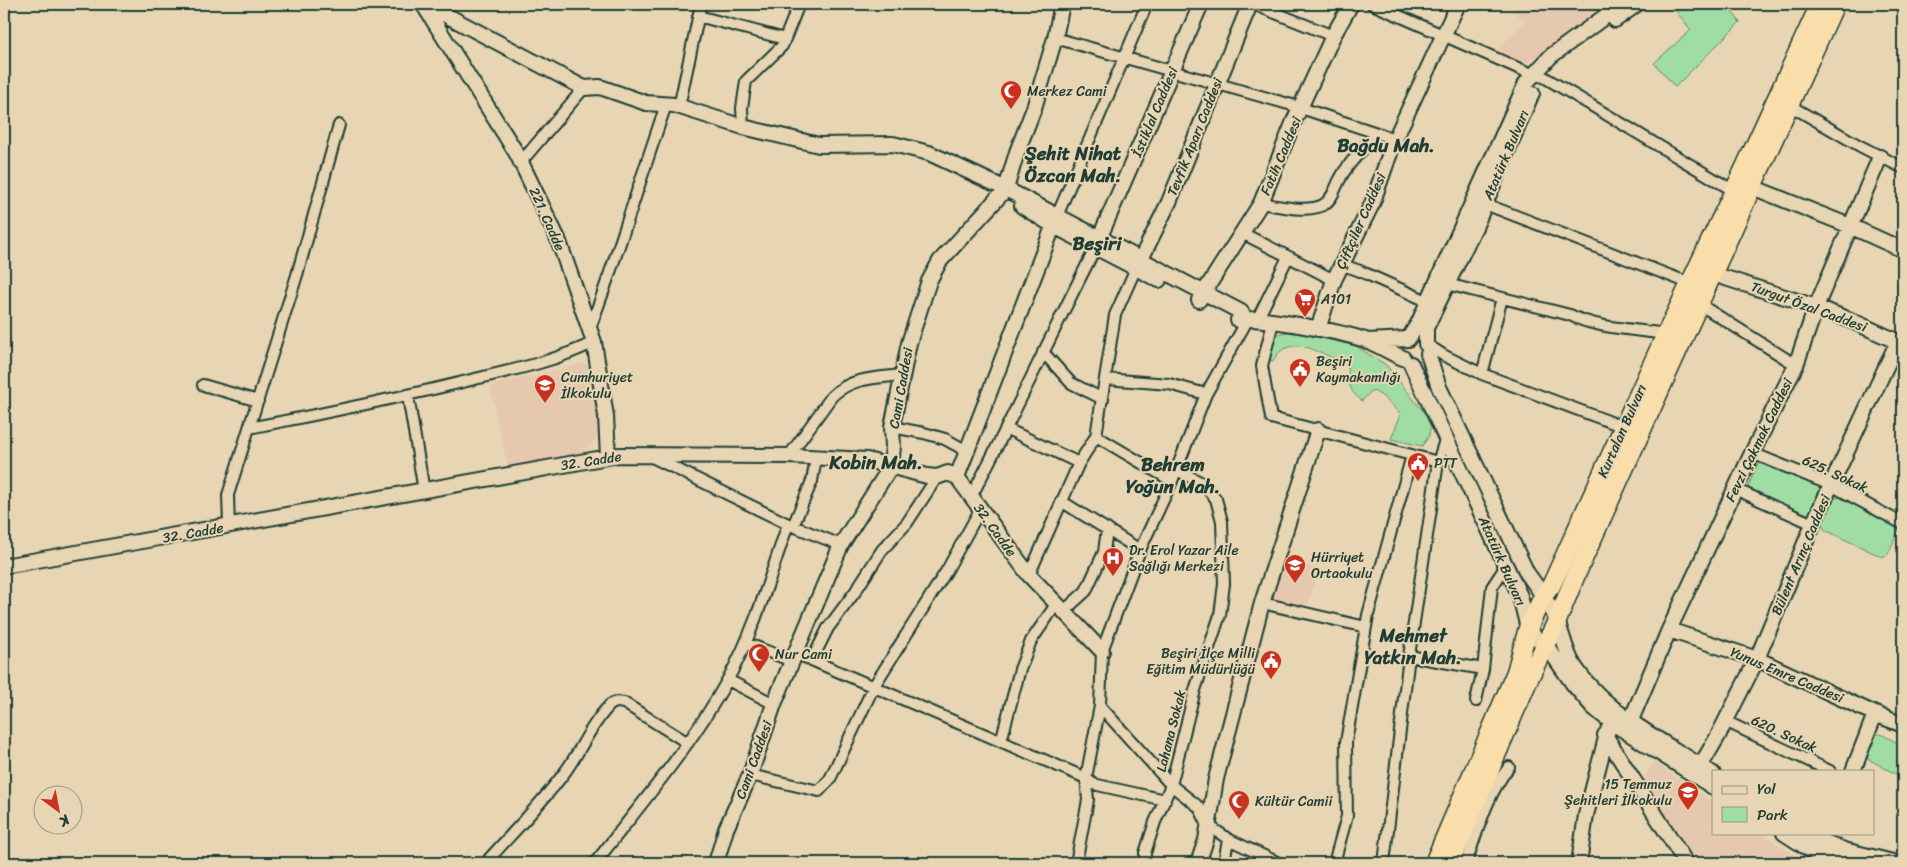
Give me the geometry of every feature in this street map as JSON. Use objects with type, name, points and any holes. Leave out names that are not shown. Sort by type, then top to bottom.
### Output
[{"type":"highway","name":"Kurtalan Bulvarı","points":[[1434,863],[1516,672],[1528,628],[1551,586],[1689,283],[1734,191],[1820,4]]},
{"type":"highway","name":"Kurtalan Bulvarı","points":[[1450,863],[1530,676],[1557,621],[1575,577],[1835,4]]},
{"type":"street","points":[[424,4],[584,88],[600,88],[646,103],[672,106],[743,127],[819,145],[893,144],[929,153],[1006,188],[1056,221],[1201,297],[1241,312],[1250,319],[1318,329],[1367,341],[1415,365],[1423,362],[1427,349]]},
{"type":"street","name":"221. Cadde","points":[[424,4],[521,162],[558,239],[592,335],[606,416],[608,457]]},
{"type":"street","points":[[249,428],[408,396],[573,353],[592,335],[641,176],[672,106],[701,4]]},
{"type":"street","points":[[743,127],[742,108],[746,81],[782,46],[799,4]]},
{"type":"street","name":"Cami Caddesi","points":[[716,863],[726,829],[750,775],[774,704],[841,545],[891,466],[893,447],[892,427],[909,343],[928,281],[940,261],[1006,188],[1017,152],[1034,108],[1055,38],[1062,4]]},
{"type":"street","points":[[957,477],[1056,221],[1147,4]]},
{"type":"street","name":"İstiklal Caddesi","points":[[1098,242],[1201,4]]},
{"type":"street","points":[[1252,4],[1333,36]]},
{"type":"street","name":"Tevfik Aparı Caddesi","points":[[1138,264],[1169,202],[1216,83],[1252,4]]},
{"type":"street","name":"Fatih Caddesi","points":[[1201,297],[1261,203],[1294,121],[1333,36],[1351,4]]},
{"type":"street","points":[[1372,4],[1539,76],[1734,191]]},
{"type":"street","name":"Çiftçiler Caddesi","points":[[1318,329],[1334,280],[1372,204],[1395,139],[1458,4]]},
{"type":"street","name":"Atatürk Bulvarı","points":[[1637,4],[1618,7],[1550,56],[1539,76],[1526,83],[1447,284],[1426,328],[1427,349],[1439,387],[1523,564],[1544,596],[1557,621],[1562,639],[1573,664],[1590,686],[1611,706],[1712,773]]},
{"type":"street","points":[[698,16],[785,39]]},
{"type":"street","points":[[1055,38],[1124,56],[1172,72],[1301,108],[1395,139]]},
{"type":"street","points":[[521,162],[584,88]]},
{"type":"street","points":[[1789,105],[1903,168]]},
{"type":"street","points":[[229,526],[228,495],[297,275],[339,125]]},
{"type":"street","points":[[1261,203],[1312,208],[1324,204],[1332,196],[1354,157],[1377,134]]},
{"type":"street","name":"Fevzi Çakmak Caddesi","points":[[1630,720],[1669,630],[1752,453],[1796,365],[1816,307],[1880,157]]},
{"type":"street","points":[[1752,187],[1850,226],[1903,250]]},
{"type":"street","points":[[1480,202],[1689,283]]},
{"type":"street","name":"Atatürk Bulvarı","points":[[1408,339],[1418,324],[1427,302],[1480,202]]},
{"type":"street","points":[[1242,233],[1334,280]]},
{"type":"street","points":[[971,497],[1007,429],[1058,319],[1098,242]]},
{"type":"street","points":[[1076,863],[1088,800],[1086,778],[1100,706],[1102,652],[1140,550],[1172,481],[1175,469],[1206,394],[1288,257]]},
{"type":"street","points":[[1029,575],[1079,463],[1096,436],[1115,315],[1138,264]]},
{"type":"street","points":[[1343,265],[1427,302]]},
{"type":"street","name":"Turgut Özal Caddesi","points":[[1713,274],[1816,307],[1900,343]]},
{"type":"street","points":[[1447,284],[1570,315],[1581,321],[1594,324],[1666,334]]},
{"type":"street","points":[[1482,374],[1502,298]]},
{"type":"street","points":[[1699,304],[1796,365]]},
{"type":"street","points":[[1273,322],[1262,366],[1271,418],[1438,462]]},
{"type":"street","points":[[1367,341],[1420,338],[1427,349],[1482,374],[1624,427]]},
{"type":"street","points":[[1407,361],[1402,346],[1408,339]]},
{"type":"street","name":"Bülent Arınç Caddesi","points":[[1700,765],[1757,659],[1813,524],[1900,343]]},
{"type":"street","points":[[1043,352],[1071,384],[1103,399]]},
{"type":"street","name":"Atatürk Bulvarı","points":[[1407,361],[1446,437],[1520,596],[1528,628]]},
{"type":"street","points":[[789,456],[838,390],[860,379],[903,375]]},
{"type":"street","points":[[1106,379],[1169,384],[1206,394]]},
{"type":"street","points":[[203,385],[258,401]]},
{"type":"street","points":[[408,396],[424,491]]},
{"type":"street","points":[[892,427],[945,438],[967,452]]},
{"type":"street","points":[[1007,429],[1079,463]]},
{"type":"street","points":[[1198,863],[1206,840],[1216,778],[1262,603],[1318,430]]},
{"type":"street","points":[[1096,436],[1172,481]]},
{"type":"street","points":[[1384,863],[1409,656],[1438,462],[1446,437]]},
{"type":"street","name":"625. Sokak","points":[[1752,453],[1832,485],[1903,524]]},
{"type":"street","name":"32. Cadde","points":[[4,566],[618,455],[789,456],[867,460],[937,477],[948,473],[957,477],[1029,575],[1102,652]]},
{"type":"street","points":[[1334,863],[1347,816],[1346,742],[1366,627],[1412,455]]},
{"type":"street","points":[[650,456],[791,525],[841,545]]},
{"type":"street","points":[[595,863],[688,743],[728,680],[746,643],[791,525],[812,481],[816,458]]},
{"type":"street","name":"Lahana Sokak","points":[[1145,863],[1145,853],[1171,785],[1195,690],[1220,615],[1224,584],[1222,521],[1216,499],[1202,484],[1175,469]]},
{"type":"street","points":[[812,660],[828,628],[855,592],[882,550],[907,523],[937,477]]},
{"type":"street","points":[[1735,489],[1813,524]]},
{"type":"street","points":[[1061,501],[1140,550]]},
{"type":"street","points":[[750,775],[819,791],[830,780],[874,686],[947,570],[980,510]]},
{"type":"street","points":[[1001,742],[1020,669],[1031,641],[1061,607],[1086,591],[1104,552],[1107,529]]},
{"type":"street","points":[[1476,701],[1483,669],[1492,587],[1506,566]]},
{"type":"street","points":[[1262,603],[1366,627]]},
{"type":"street","points":[[1528,628],[1536,638],[1546,645],[1574,686],[1593,707],[1608,728],[1686,863]]},
{"type":"street","name":"Yunus Emre Caddesi","points":[[1669,630],[1757,659],[1874,714],[1903,725]]},
{"type":"street","points":[[746,643],[793,657],[812,660],[1086,778],[1094,784],[1165,800]]},
{"type":"street","points":[[1409,656],[1483,669]]},
{"type":"street","points":[[728,680],[774,704]]},
{"type":"street","points":[[489,859],[556,783],[575,757],[595,722],[612,703],[624,703],[688,743]]},
{"type":"street","points":[[1100,706],[1171,785],[1199,808],[1208,825],[1228,839],[1279,863]]},
{"type":"street","points":[[1853,770],[1874,714]]},
{"type":"street","name":"620. Sokak","points":[[1725,721],[1828,770]]},
{"type":"street","points":[[1608,728],[1712,786]]},
{"type":"street","points":[[1579,863],[1586,815],[1608,728]]},
{"type":"street","points":[[1466,863],[1488,800],[1509,767]]},
{"type":"street","points":[[1785,834],[1815,854],[1849,863]]},
{"type":"street","points":[[1809,834],[1827,838],[1884,861],[1897,863]]},
{"type":"street","points":[[1224,863],[1228,839]]},
{"type":"shaded area","points":[[1505,4],[1597,4],[1602,7],[1525,64],[1497,50],[1525,21]]},
{"type":"shaded area","name":"Cumhuriyet İlkokulu","points":[[585,363],[589,367],[600,422],[599,434],[582,452],[568,461],[509,472],[490,386]]},
{"type":"shaded area","name":"Hürriyet Ortaokulu","points":[[1281,560],[1318,569],[1307,608],[1271,599]]},
{"type":"shaded area","name":"15 Temmuz Şehitleri İlkokulu","points":[[1654,762],[1712,801],[1712,834],[1762,834],[1797,857],[1812,863],[1692,863],[1643,780]]},
{"type":"green space","points":[[1670,4],[1726,4],[1740,22],[1675,87],[1654,63],[1691,30]]},
{"type":"green space","points":[[1291,331],[1356,346],[1386,365],[1431,421],[1429,436],[1422,446],[1391,439],[1401,414],[1382,396],[1372,390],[1362,401],[1357,397],[1351,389],[1348,366],[1318,351],[1298,346],[1288,347],[1280,352],[1273,361],[1268,360],[1271,345],[1278,334]]},
{"type":"green space","points":[[1765,459],[1817,483],[1821,491],[1811,515],[1806,517],[1751,493],[1748,487],[1758,463]]},
{"type":"green space","points":[[1841,497],[1896,523],[1899,529],[1888,554],[1882,557],[1825,530],[1822,525],[1835,498]]},
{"type":"green space","points":[[1876,734],[1881,734],[1903,746],[1903,778],[1868,759],[1867,754]]},
{"type":"place","name":"Merkez Cami","points":[[1011,110]]},
{"type":"place","name":"A101","points":[[1305,318]]},
{"type":"place","name":"Beşiri Kaymakamlığı","points":[[1300,388]]},
{"type":"place","name":"Cumhuriyet İlkokulu","points":[[545,404]]},
{"type":"place","name":"PTT","points":[[1418,482]]},
{"type":"place","name":"Dr. Erol Yazar Aile Sağlığı Merkezi","points":[[1113,577]]},
{"type":"place","name":"Hürriyet Ortaokulu","points":[[1295,584]]},
{"type":"place","name":"Nur Cami","points":[[759,673]]},
{"type":"place","name":"Beşiri İlçe Milli Eğitim Müdürlüğü","points":[[1271,680]]},
{"type":"place","name":"15 Temmuz Şehitleri İlkokulu","points":[[1688,811]]},
{"type":"place","name":"Kültür Camii","points":[[1239,820]]},
{"type":"district","name":"Bağdu Mah.","points":[[1386,145]]},
{"type":"district","name":"Şehit Nihat Özcan Mah.","points":[[1073,164]]},
{"type":"district","name":"Beşiri","points":[[1097,243]]},
{"type":"district","name":"Kobin Mah.","points":[[876,462]]},
{"type":"district","name":"Behrem Yoğun Mah.","points":[[1173,475]]},
{"type":"district","name":"Mehmet Yatkın Mah.","points":[[1413,646]]}]
